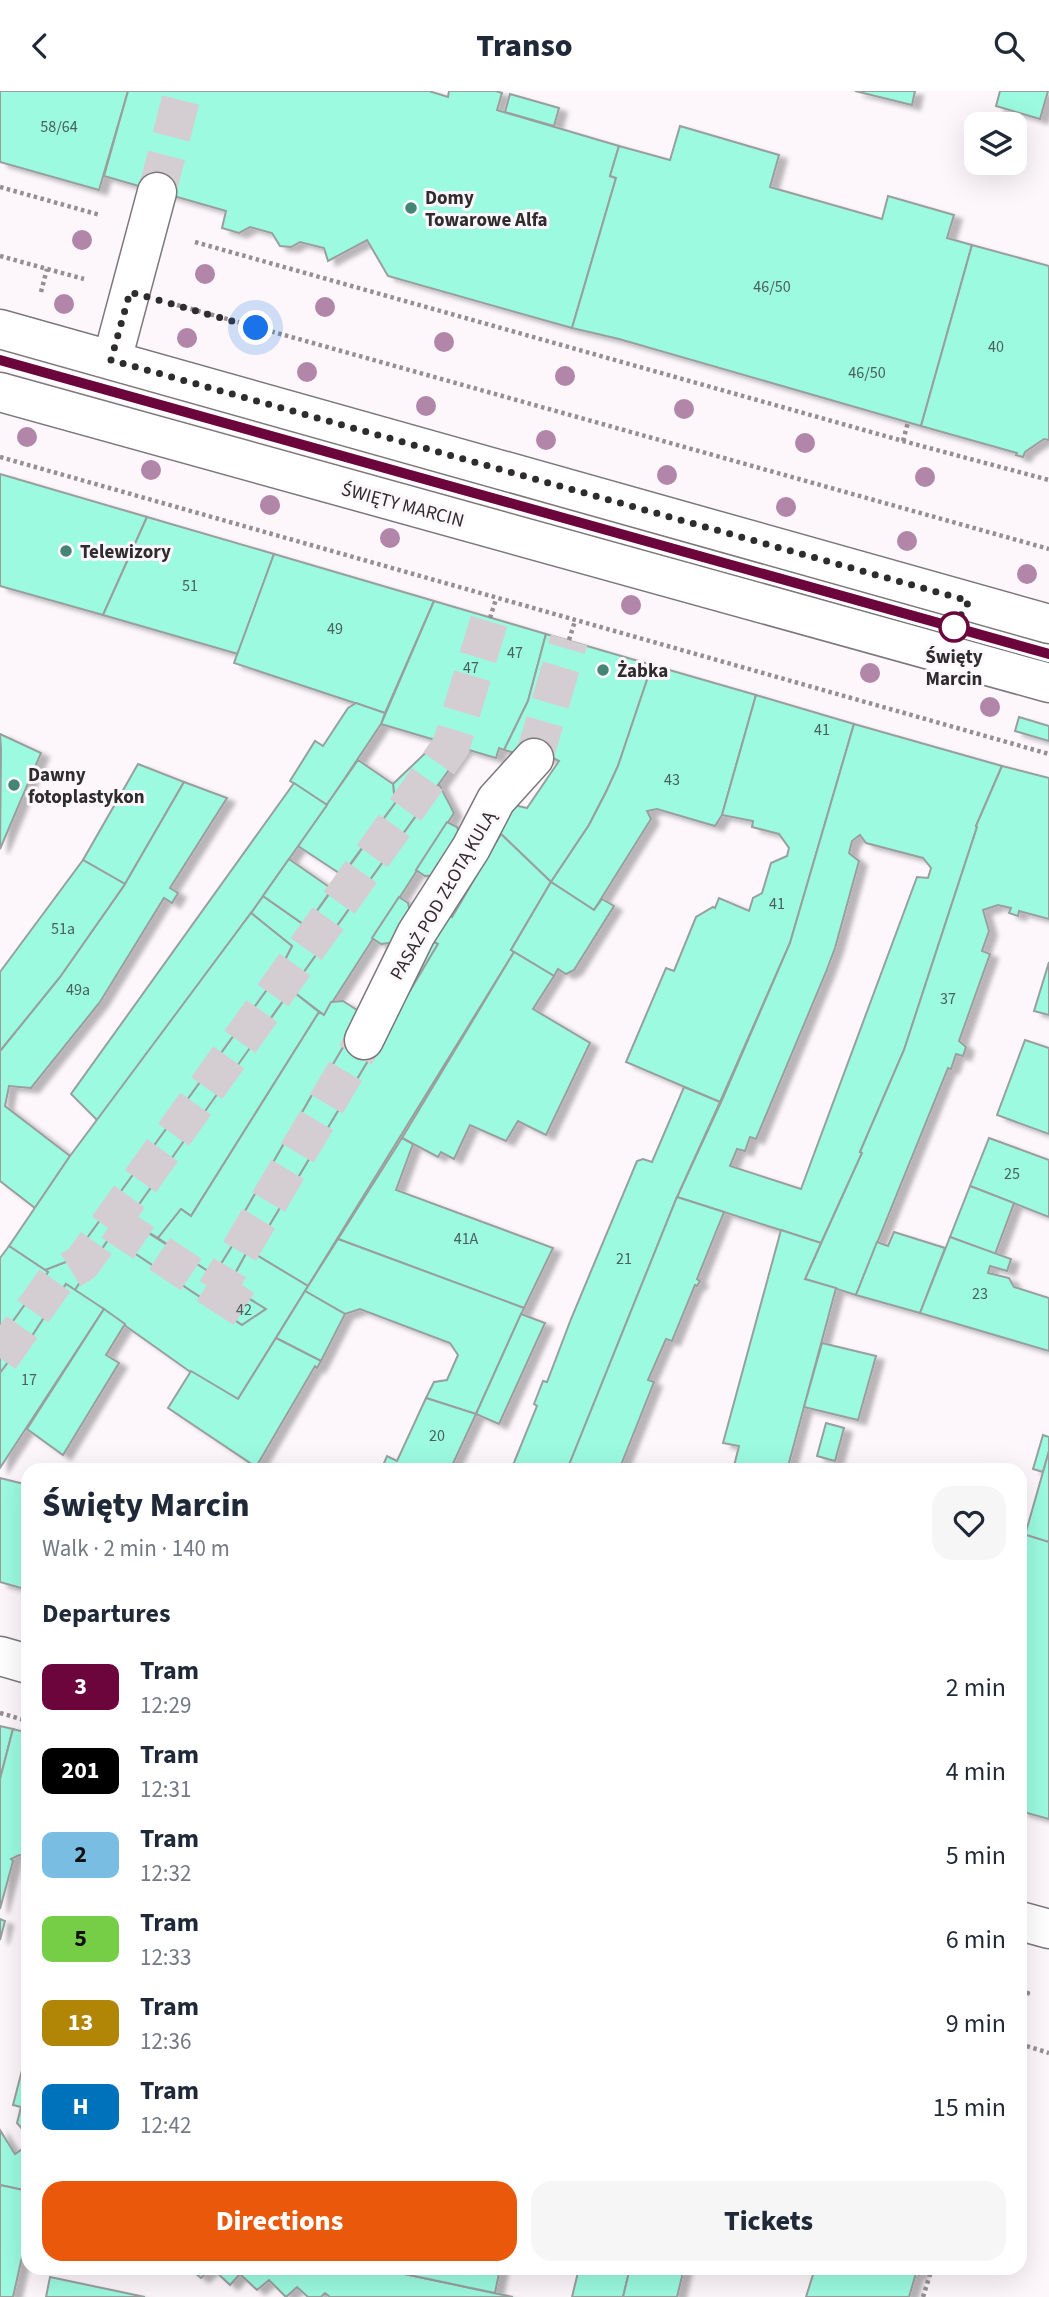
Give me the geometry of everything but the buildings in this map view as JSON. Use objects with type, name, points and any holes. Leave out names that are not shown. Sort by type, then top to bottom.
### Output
[{"type":"street","points":[[111,360],[157,192]]},
{"type":"street","points":[[0,328],[1049,624]]},
{"type":"street","name":"ŚWIĘTY MARCIN","points":[[0,391],[1049,683]]},
{"type":"street","name":"PASAŻ POD ZŁOTĄ KULĄ","points":[[364,1040],[416,934],[471,848],[496,800],[534,758]]},
{"type":"street","points":[[0,1656],[21,1662]]},
{"type":"street","points":[[1027,1923],[1049,1929]]},
{"type":"path","points":[[0,187],[110,218]]},
{"type":"path","points":[[197,229],[194,242],[1049,480]]},
{"type":"path","points":[[0,256],[1049,549]]},
{"type":"path","points":[[903,441],[908,422]]},
{"type":"path","points":[[0,457],[1049,754]]},
{"type":"path","points":[[490,618],[496,599]]},
{"type":"path","points":[[569,640],[575,621]]},
{"type":"path","points":[[0,1713],[21,1719]]},
{"type":"path","points":[[1027,2046],[1049,2053]]},
{"type":"path","points":[[923,2297],[930,2275]]},
{"type":"tunnel","points":[[157,192],[183,91]]},
{"type":"tunnel","points":[[0,1358],[56,1279],[82,1263],[451,746],[490,618]]},
{"type":"tunnel","points":[[534,758],[569,640]]},
{"type":"tunnel","points":[[112,1222],[216,1291],[364,1040]]},
{"type":"tunnel","points":[[216,1291],[244,1309]]},
{"type":"tram line","points":[[0,360],[1049,654]]},
{"type":"tram line","name":"3","points":[[0,360],[1049,654]]},
{"type":"place","name":"Domy Towarowe Alfa","points":[[411,208]]},
{"type":"place","name":"Telewizory","points":[[66,551]]},
{"type":"place","name":"Święty Marcin","points":[[954,627]]},
{"type":"place","name":"Żabka","points":[[603,670]]},
{"type":"place","name":"Dawny fotoplastykon","points":[[14,785]]},
{"type":"route","points":[[256,328],[130,292],[111,360],[969,601],[954,627]]}]
